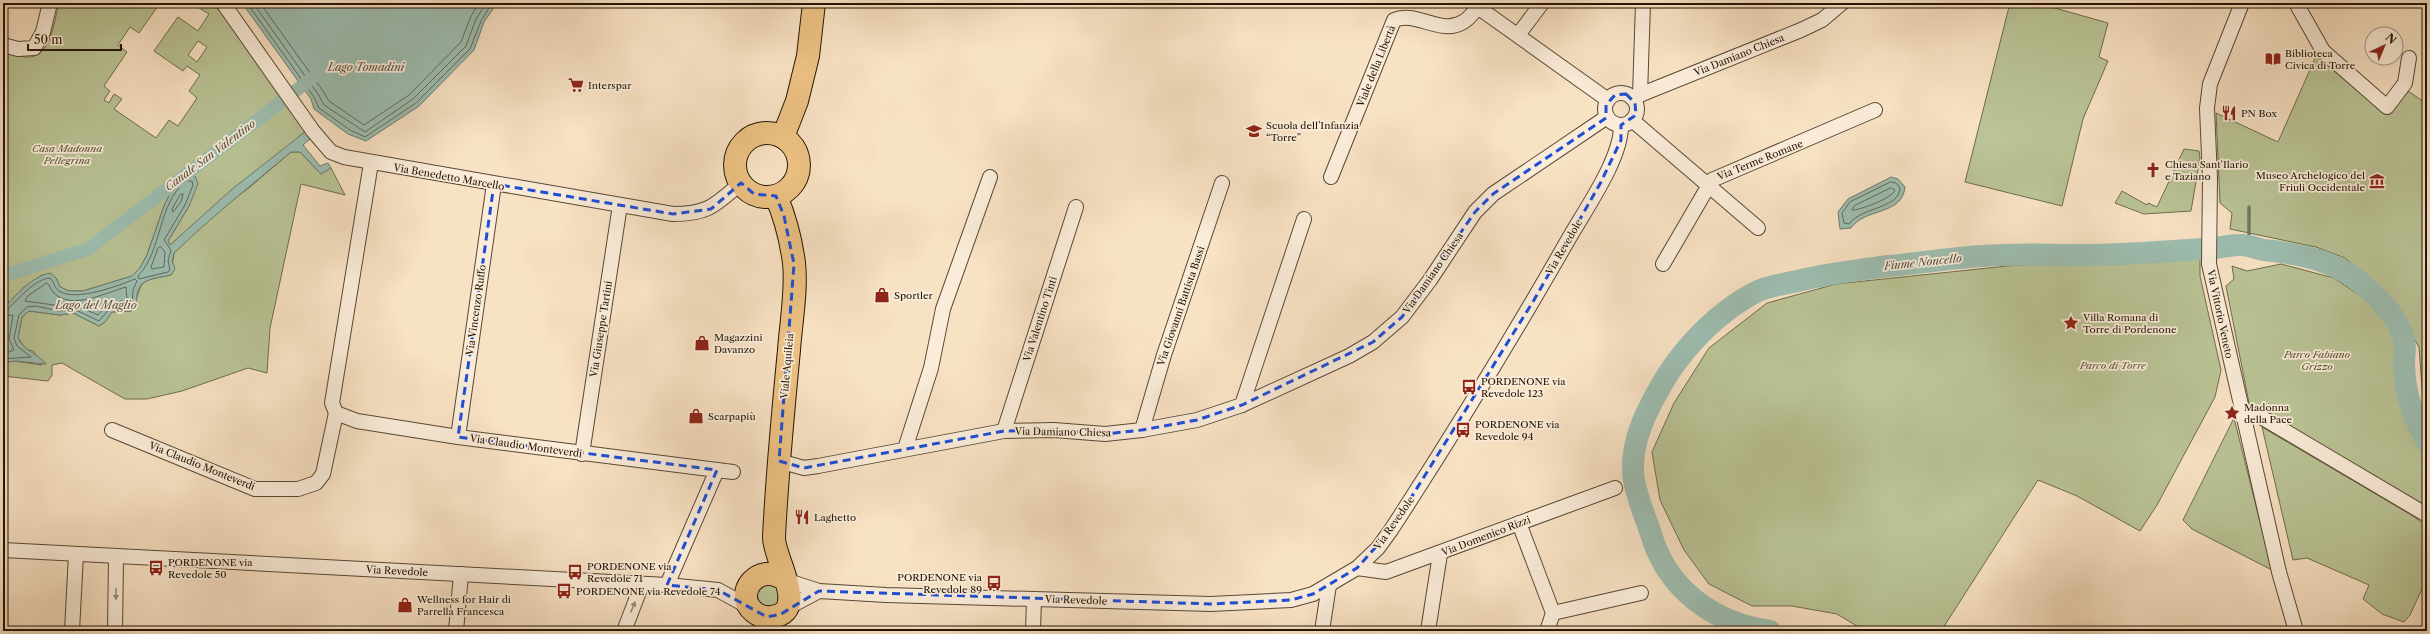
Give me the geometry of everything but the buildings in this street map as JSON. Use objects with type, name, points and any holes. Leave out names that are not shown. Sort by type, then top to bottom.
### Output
[{"type":"main road","points":[[784,137],[797,101],[808,56],[814,3]]},
{"type":"main road","points":[[766,133],[784,137],[796,150],[798,157],[799,172],[792,186],[776,196],[760,196],[747,189],[741,183],[735,162],[740,148],[747,140],[766,133]]},
{"type":"main road","name":"Viale Aquileia","points":[[776,196],[784,216],[794,264],[774,540],[785,580],[791,594],[780,618]]},
{"type":"main road","name":"Viale Aquileia","points":[[754,617],[746,593],[774,540]]},
{"type":"main road","points":[[754,578],[771,573],[785,580]]},
{"type":"main road","points":[[754,617],[780,618]]},
{"type":"street","points":[[3,45],[18,49],[34,48],[43,32],[50,3]]},
{"type":"street","name":"Via Benedetto Marcello","points":[[223,3],[331,152],[371,163],[673,214],[691,214],[711,209],[741,183]]},
{"type":"street","points":[[1518,35],[1542,3]]},
{"type":"street","points":[[1627,123],[1636,109],[1643,3]]},
{"type":"street","name":"Via Damiano Chiesa","points":[[1636,97],[1801,30],[1822,20],[1842,3]]},
{"type":"street","name":"Via Vittorio Veneto","points":[[2242,3],[2210,84],[2207,108],[2210,225],[2209,264],[2293,630]]},
{"type":"street","points":[[2296,3],[2324,51],[2387,107],[2405,83],[2409,58]]},
{"type":"street","name":"Viale della Libertà","points":[[1331,177],[1394,20],[1402,16],[1447,26],[1456,26],[1464,22],[1475,5],[1608,100]]},
{"type":"street","points":[[1636,97],[1621,94],[1615,95],[1608,100],[1605,110],[1607,117],[1615,124],[1627,123],[1709,185],[1758,228]]},
{"type":"street","name":"Via Terme Romane","points":[[1663,264],[1709,185],[1718,176],[1794,147],[1875,110]]},
{"type":"street","name":"Via Damiano Chiesa","points":[[779,461],[804,468],[1004,431],[1054,430],[1105,434],[1142,430],[1197,420],[1242,405],[1349,356],[1373,342],[1402,317],[1434,275],[1475,212],[1493,194],[1607,117]]},
{"type":"street","name":"Via Revedole","points":[[785,580],[819,591],[886,595],[1211,604],[1283,601],[1313,594],[1356,568],[1378,548],[1391,530],[1534,300],[1601,182],[1621,140],[1627,123]]},
{"type":"street","name":"Via Claudio Monteverdi","points":[[112,430],[255,488],[298,489],[316,482],[323,474],[336,413],[332,403],[371,163]]},
{"type":"street","points":[[905,449],[931,368],[943,309],[990,177]]},
{"type":"street","name":"Via Giovanni Battista Bassi","points":[[1142,430],[1164,355],[1222,183]]},
{"type":"street","name":"Via Vincenzo Ruffo","points":[[458,437],[494,184]]},
{"type":"street","name":"Via Giuseppe Tartini","points":[[582,454],[620,205]]},
{"type":"street","name":"Via Valentino Tinti","points":[[1004,431],[1076,207]]},
{"type":"street","points":[[1242,405],[1304,219]]},
{"type":"street","name":"Via Claudio Monteverdi","points":[[336,413],[357,421],[458,437],[582,454],[733,472]]},
{"type":"street","points":[[2243,413],[2256,414],[2427,515]]},
{"type":"street","points":[[667,585],[717,470]]},
{"type":"street","name":"Via Domenico Rizzi","points":[[1356,568],[1386,572],[1440,554],[1614,488]]},
{"type":"street","points":[[1519,523],[1553,613],[1547,631]]},
{"type":"street","name":"Via Revedole","points":[[3,550],[667,585],[718,590],[754,578]]},
{"type":"street","points":[[72,631],[76,554]]},
{"type":"street","points":[[1428,631],[1440,554]]},
{"type":"street","points":[[115,631],[116,556]]},
{"type":"street","points":[[456,631],[461,574]]},
{"type":"street","points":[[624,631],[642,584]]},
{"type":"street","points":[[1322,631],[1329,585]]},
{"type":"street","name":"Via Revedole","points":[[718,590],[754,617]]},
{"type":"street","points":[[780,618],[819,591]]},
{"type":"street","points":[[1553,613],[1642,592]]},
{"type":"street","points":[[1033,631],[1034,599]]},
{"type":"highlighted area","points":[[1626,94],[1635,103],[1636,115],[1621,125],[1621,140],[1601,182],[1534,300],[1391,530],[1357,568],[1313,594],[1291,600],[1211,604],[819,591],[781,614],[767,617],[718,590],[667,585],[717,470],[458,437],[494,184],[673,214],[711,209],[741,183],[754,194],[776,196],[784,216],[794,264],[779,461],[804,468],[1004,431],[1054,430],[1105,434],[1142,430],[1197,420],[1242,405],[1373,342],[1402,317],[1475,212],[1493,194],[1606,118],[1606,105],[1615,95]]},
{"type":"green space","name":"Casa Madonna Pellegrina","points":[[59,3],[160,3],[139,33],[130,27],[118,45],[127,52],[104,86],[110,91],[104,100],[109,103],[114,94],[122,99],[114,109],[156,138],[169,120],[178,126],[197,98],[189,91],[200,75],[187,66],[183,71],[154,51],[178,17],[198,31],[209,14],[191,3],[217,3],[306,131],[170,245],[168,241],[189,206],[174,186],[164,206],[147,255],[140,268],[132,276],[83,291],[69,291],[60,287],[56,278],[42,275],[23,288],[3,309],[3,51],[25,57],[34,56],[41,52],[50,38]],"holes":[[[198,41],[207,47],[197,62],[188,55]]]},
{"type":"green space","points":[[2010,3],[2037,3],[2108,23],[2099,57],[2108,61],[2083,119],[2062,206],[1965,182]]},
{"type":"green space","points":[[2316,56],[2388,115],[2408,91],[2427,104],[2427,411],[2423,401],[2419,347],[2401,316],[2372,281],[2345,258],[2316,247],[2230,229],[2232,213],[2220,203],[2216,113],[2278,142]]},
{"type":"green space","points":[[2184,149],[2199,151],[2200,158],[2191,211],[2144,214],[2115,203],[2122,191],[2147,205],[2148,203],[2157,207]]},
{"type":"green space","points":[[291,152],[300,152],[321,174],[331,168],[345,195],[301,184],[270,328],[267,373],[248,368],[182,391],[147,399],[125,399],[62,363],[52,365],[52,375],[48,381],[3,376],[4,363],[14,361],[42,365],[33,351],[26,349],[18,338],[22,317],[29,311],[60,315],[73,313],[99,326],[105,322],[112,312],[131,311],[142,284],[151,279],[171,275],[174,253],[217,212],[250,187]]},
{"type":"green space","name":"Parco di Torre","points":[[2200,254],[2200,276],[2221,370],[2215,397],[2157,505],[2140,531],[2077,496],[2038,480],[1941,631],[1865,631],[1837,614],[1792,606],[1752,606],[1709,584],[1684,550],[1660,500],[1652,452],[1674,403],[1709,348],[1767,303],[1836,284],[2007,266]]},
{"type":"green space","name":"Parco Fabiano Grizzo","points":[[2281,264],[2334,278],[2362,297],[2382,315],[2395,337],[2401,400],[2410,425],[2427,457],[2427,513],[2250,408],[2226,286],[2234,279],[2232,266],[2247,271]]},
{"type":"green space","points":[[2234,418],[2272,570],[2192,529],[2183,520]]},
{"type":"green space","points":[[2262,427],[2413,516],[2427,527],[2427,578],[2410,615],[2404,622],[2382,614],[2363,599],[2369,585],[2307,558],[2293,560]]},
{"type":"green space","points":[[764,583],[779,587],[778,603],[766,606],[761,603],[756,592]]},
{"type":"water","name":"Lago Tomadini","points":[[242,3],[497,3],[484,22],[474,50],[419,106],[366,141],[348,134],[314,109],[311,99]]},
{"type":"water","name":"Lago del Maglio","points":[[306,131],[311,138],[303,145],[320,166],[328,163],[331,168],[321,174],[300,152],[291,152],[217,214],[174,253],[172,261],[175,269],[171,275],[149,280],[140,286],[137,298],[137,308],[131,311],[112,312],[105,322],[99,326],[73,313],[60,315],[29,311],[22,317],[18,338],[23,346],[46,364],[14,361],[3,363],[3,309],[30,282],[50,273],[56,278],[60,287],[69,291],[83,291],[132,276],[140,268],[147,255],[164,206],[174,186],[184,178],[195,176],[198,184],[189,206],[168,241],[170,245],[231,190]]},
{"type":"water","points":[[1891,177],[1898,179],[1905,187],[1902,196],[1897,203],[1891,207],[1865,217],[1851,228],[1840,229],[1838,212],[1848,199]]},
{"type":"waterway","name":"Canale San Valentino","points":[[3,276],[88,249],[315,76]]},
{"type":"waterway","points":[[2249,207],[2249,246]]},
{"type":"waterway","name":"Fiume Noncello","points":[[1770,631],[1749,627],[1730,620],[1695,600],[1681,587],[1668,571],[1658,554],[1637,494],[1633,466],[1637,438],[1647,411],[1676,362],[1695,339],[1717,318],[1741,300],[1760,290],[1772,286],[1856,270],[1995,255],[2149,253],[2243,245],[2320,260],[2333,265],[2357,279],[2379,299],[2394,318],[2402,332],[2404,339],[2404,374],[2410,404],[2427,442]]},
{"type":"place","name":"Biblioteca Civica di Torre","points":[[2273,59]]},
{"type":"place","name":"Interspar","points":[[576,85]]},
{"type":"place","name":"PN Box","points":[[2229,113]]},
{"type":"place","name":"Scuola dell’Infanzia “Torre”","points":[[1254,131]]},
{"type":"place","name":"Chiesa Sant'Ilario e Taziano","points":[[2153,170]]},
{"type":"place","name":"Museo Archelogico del Friuli Occidentale","points":[[2377,181]]},
{"type":"place","name":"Sportler","points":[[882,295]]},
{"type":"place","name":"Villa Romana di Torre di Pordenone","points":[[2071,323]]},
{"type":"place","name":"Magazzini Davanzo","points":[[702,343]]},
{"type":"place","name":"PORDENONE via Revedole 123","points":[[1469,387]]},
{"type":"place","name":"Madonna della Pace","points":[[2232,413]]},
{"type":"place","name":"Scarpapiù","points":[[696,416]]},
{"type":"place","name":"PORDENONE via Revedole 94","points":[[1463,430]]},
{"type":"place","name":"Laghetto","points":[[802,517]]},
{"type":"place","name":"PORDENONE via Revedole 50","points":[[156,568]]},
{"type":"place","name":"PORDENONE via Revedole 71","points":[[575,572]]},
{"type":"place","name":"PORDENONE via Revedole 89","points":[[994,583]]},
{"type":"place","name":"PORDENONE via Revedole 74","points":[[564,591]]},
{"type":"place","name":"Wellness for Hair di Parrella Francesca","points":[[405,605]]}]
